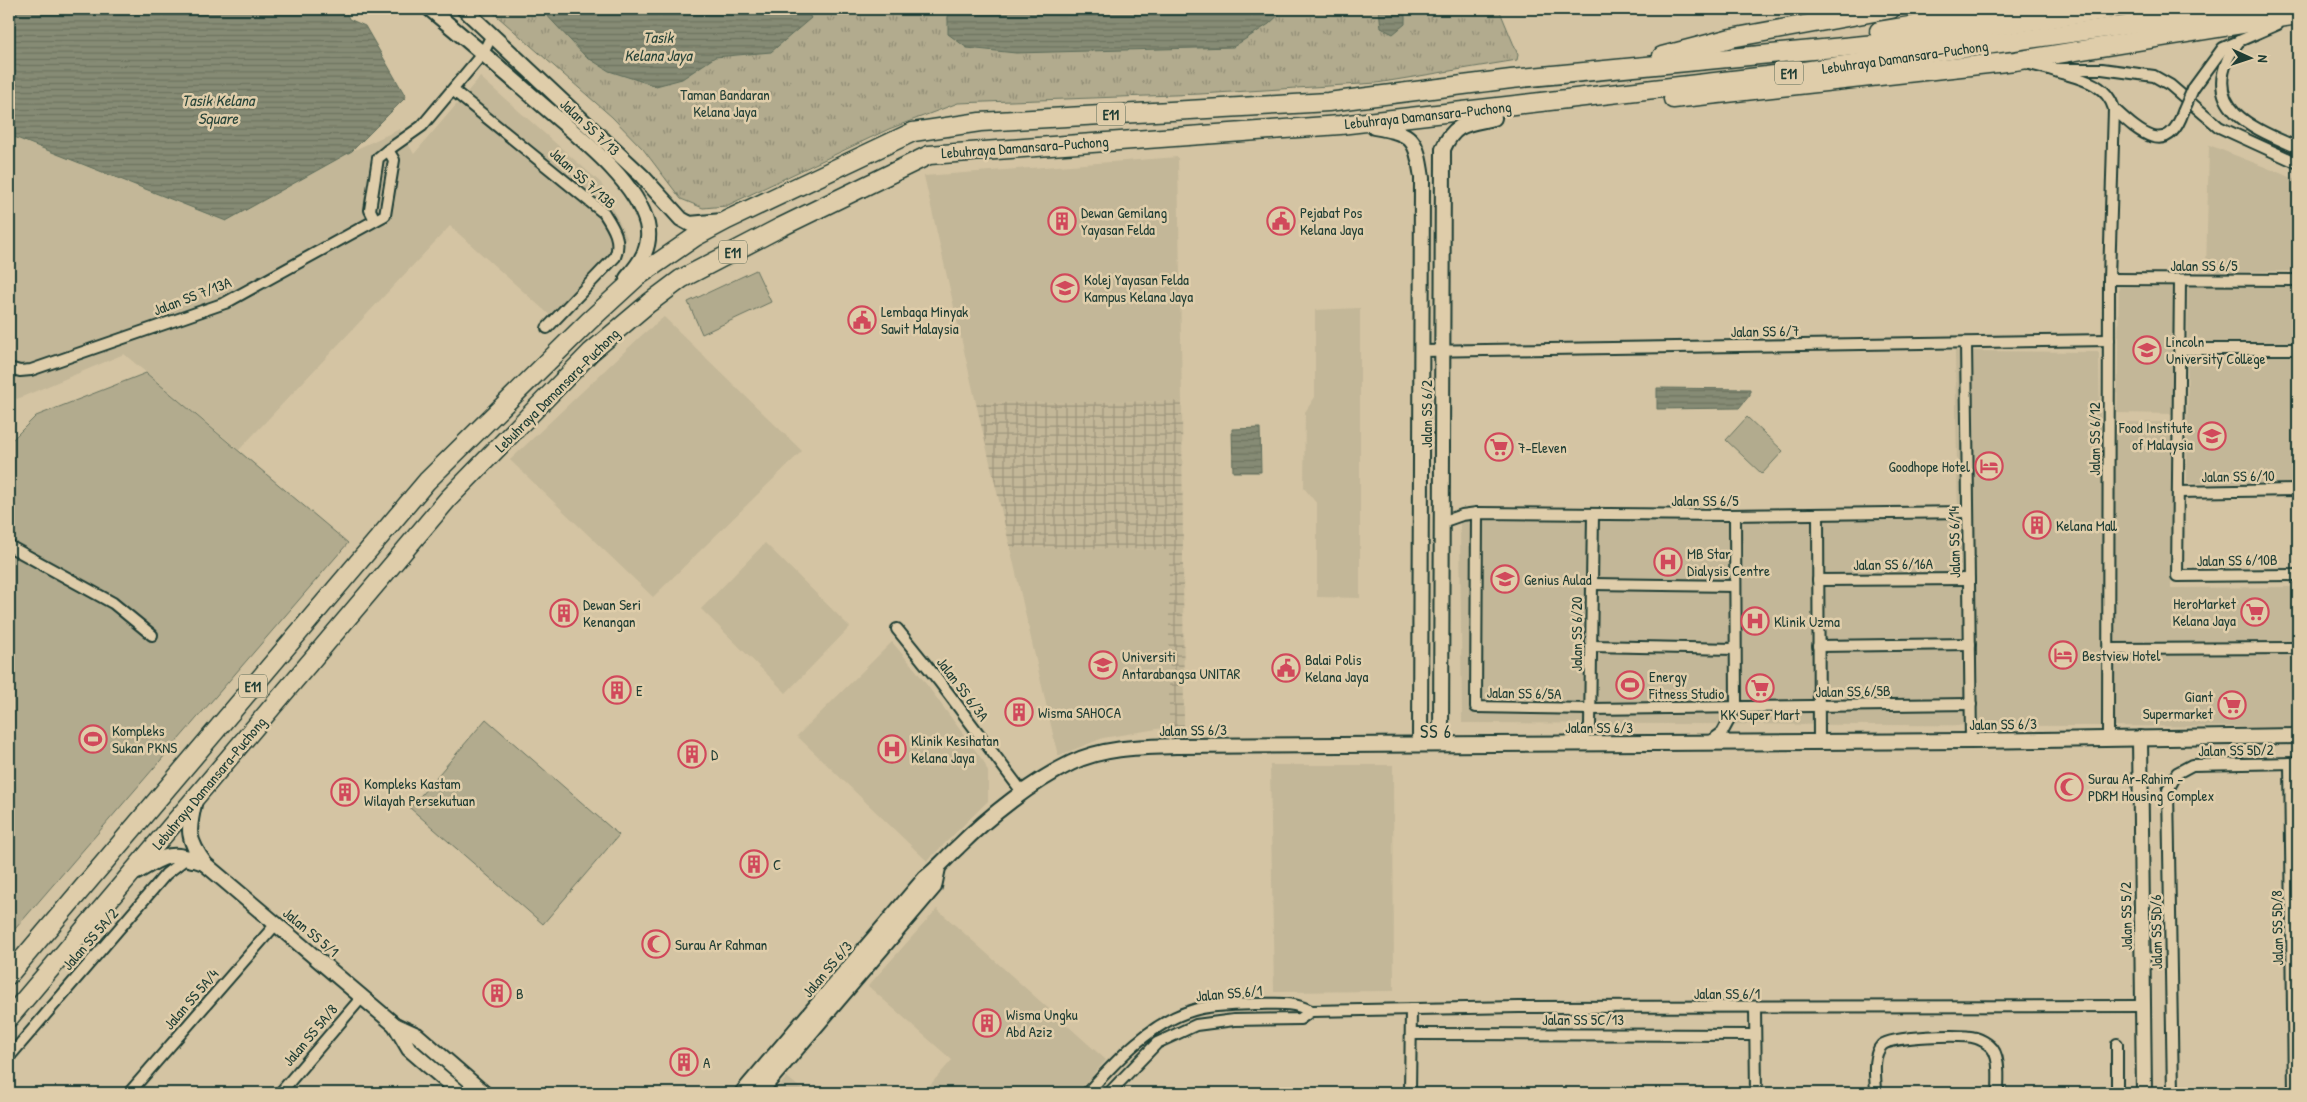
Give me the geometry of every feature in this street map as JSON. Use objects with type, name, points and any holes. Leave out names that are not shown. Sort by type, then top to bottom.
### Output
[{"type":"highway","points":[[1596,71],[1631,66],[1731,38],[1891,9]]},
{"type":"highway","points":[[1686,62],[2006,9]]},
{"type":"highway","name":"Lebuhraya Damansara–Puchong","points":[[9,975],[427,481],[589,321],[637,278],[666,256],[726,220],[913,132],[943,126],[1328,102],[1596,71],[1875,44],[2113,9]]},
{"type":"highway","name":"Lebuhraya Damansara–Puchong","points":[[9,1018],[132,875],[448,499],[591,352],[649,302],[681,279],[789,223],[936,154],[1340,125],[1767,76],[2238,9]]},
{"type":"highway","points":[[1340,125],[1352,129],[1494,118],[2015,61],[2298,15]]},
{"type":"street","name":"Jalan SS 7/13","points":[[430,9],[599,154],[626,187],[644,218],[648,235],[646,254],[589,321]]},
{"type":"street","name":"Jalan SS 7/13","points":[[464,9],[642,176],[681,219],[690,224],[726,220]]},
{"type":"street","points":[[2015,61],[2049,68],[2096,85],[2106,92],[2114,109],[2136,129],[2152,138],[2161,138],[2172,133],[2179,124],[2193,89],[2223,48],[2298,15]]},
{"type":"street","points":[[388,150],[394,160],[384,215],[375,220],[370,210],[378,158],[388,150],[422,126],[483,53],[492,35]]},
{"type":"street","points":[[2239,41],[2227,61],[2222,82],[2226,98],[2234,114],[2249,125],[2298,148]]},
{"type":"street","points":[[2049,68],[2102,69],[2154,76],[2170,86],[2219,127],[2298,163]]},
{"type":"street","name":"Jalan SS 7/13B","points":[[454,90],[604,213],[617,238],[618,249],[615,257],[547,328]]},
{"type":"street","name":"Jalan SS 6/12","points":[[2108,739],[2109,279],[2114,109]]},
{"type":"street","name":"Jalan SS 6/2","points":[[1441,744],[1443,149],[1449,136],[1458,127],[1494,118]]},
{"type":"street","name":"Jalan SS 6/2","points":[[1374,127],[1402,132],[1411,138],[1419,157],[1422,178],[1420,744]]},
{"type":"street","name":"Jalan SS 7/13A","points":[[9,368],[20,371],[31,370],[225,303],[375,220]]},
{"type":"street","name":"Jalan SS 6/5","points":[[2109,279],[2180,281],[2298,280]]},
{"type":"street","points":[[2178,492],[2180,281]]},
{"type":"street","name":"Jalan SS 6/7","points":[[1422,351],[2109,340]]},
{"type":"street","name":"Jalan SS 6/14","points":[[1966,343],[1970,741]]},
{"type":"street","points":[[2180,349],[2298,349]]},
{"type":"street","name":"Jalan SS 6/10","points":[[2178,492],[2298,490]]},
{"type":"street","name":"Jalan SS 6/10B","points":[[2178,492],[2176,576],[2298,575]]},
{"type":"street","name":"Jalan SS 6/5","points":[[1442,522],[1462,515],[1477,513],[1735,515],[1968,512]]},
{"type":"street","name":"Jalan SS 6/5A","points":[[1477,513],[1476,707],[1590,709],[1736,707]]},
{"type":"street","name":"Jalan SS 6/20","points":[[1569,743],[1584,734],[1590,726],[1593,514]]},
{"type":"street","points":[[1818,514],[1819,742]]},
{"type":"street","points":[[1708,743],[1722,733],[1736,707],[1735,515]]},
{"type":"street","points":[[9,546],[113,603],[152,635]]},
{"type":"street","name":"Jalan SS 6/16A","points":[[1818,580],[1969,579]]},
{"type":"street","points":[[1592,584],[1735,586]]},
{"type":"street","name":"Jalan SS 6/3A","points":[[897,629],[939,680],[1023,793]]},
{"type":"street","points":[[1818,646],[1970,644]]},
{"type":"street","points":[[1591,646],[1735,649]]},
{"type":"street","points":[[2109,649],[2298,648]]},
{"type":"street","name":"Jalan SS 6/5B","points":[[1736,707],[1971,704]]},
{"type":"street","name":"Jalan SS 6/3","points":[[742,1093],[759,1087],[934,887],[938,868],[958,846],[1023,793],[1072,762],[1125,748],[1176,746],[1970,741],[2298,736]]},
{"type":"street","name":"Jalan SS 5/2","points":[[2140,738],[2144,1093]]},
{"type":"street","name":"Jalan SS 5D/2","points":[[2177,773],[2192,766],[2294,763]]},
{"type":"street","name":"Jalan SS 5D/8","points":[[2294,763],[2294,1093]]},
{"type":"street","name":"Jalan SS 5D/6","points":[[2174,1093],[2168,790],[2177,773]]},
{"type":"street","name":"Jalan SS 5/1","points":[[195,800],[189,835],[192,846],[205,864],[395,1025],[417,1035],[484,1093]]},
{"type":"street","name":"Jalan SS 5/1","points":[[132,875],[156,860],[176,854],[205,864]]},
{"type":"street","name":"Jalan SS 5A/2","points":[[9,1057],[166,874],[184,860],[205,864]]},
{"type":"street","name":"Jalan SS 5A/4","points":[[129,1093],[276,924]]},
{"type":"street","name":"Jalan SS 5A/8","points":[[280,1093],[362,997]]},
{"type":"street","name":"Jalan SS 6/1","points":[[1087,1093],[1122,1056],[1151,1031],[1194,1010],[1234,1005],[1297,1004],[1311,1011],[2143,1006]]},
{"type":"street","points":[[1755,1008],[1756,1093]]},
{"type":"street","points":[[1410,1093],[1411,1009]]},
{"type":"street","name":"Jalan SS 6/1","points":[[1108,1093],[1157,1043],[1196,1024],[1234,1020],[1300,1019],[1311,1011]]},
{"type":"street","name":"Jalan SS 5/1","points":[[395,1025],[409,1049],[460,1093]]},
{"type":"street","name":"Jalan SS 5C/13","points":[[1411,1034],[1755,1035]]},
{"type":"street","points":[[1876,1093],[1876,1056],[1883,1045],[1895,1039],[1947,1037],[1977,1038],[1991,1046],[1997,1062],[1998,1093]]},
{"type":"street","points":[[2117,1044],[2117,1093]]},
{"type":"shaded area","points":[[480,77],[601,183],[627,238],[553,318],[450,226],[239,450],[124,354],[17,399],[9,393],[9,135],[226,221],[352,151],[400,129],[414,154]]},
{"type":"shaded area","points":[[2209,145],[2298,180],[2298,271],[2206,272]]},
{"type":"shaded area","name":"Kolej Yayasan Felda Kampus Kelana Jaya","points":[[1178,157],[1182,401],[976,403],[924,176]]},
{"type":"shaded area","points":[[2188,285],[2298,285],[2298,483],[2187,483]]},
{"type":"shaded area","name":"Lincoln University College","points":[[2119,287],[2176,287],[2175,414],[2117,413]]},
{"type":"shaded area","points":[[1360,308],[1360,598],[1317,597],[1317,504],[1304,488],[1305,412],[1315,397],[1315,310]]},
{"type":"shaded area","points":[[664,317],[802,451],[653,597],[510,460],[642,335]]},
{"type":"shaded area","points":[[1955,351],[2099,352],[2100,422],[2173,422],[2171,588],[2298,587],[2298,727],[1462,723],[1460,521],[1958,518]]},
{"type":"shaded area","points":[[1182,401],[1184,727],[1169,727],[1169,550],[1010,547],[976,403]]},
{"type":"shaded area","points":[[765,543],[850,627],[786,693],[701,609]]},
{"type":"shaded area","points":[[1010,547],[1169,550],[1169,727],[1103,738],[1058,756]]},
{"type":"shaded area","name":"Klinik Kesihatan Kelana Jaya","points":[[892,642],[915,669],[984,762],[988,772],[988,801],[927,861],[797,736]]},
{"type":"shaded area","points":[[1270,765],[1393,765],[1394,991],[1274,992]]},
{"type":"shaded area","points":[[937,909],[1106,1060],[1077,1093],[923,1093],[952,1060],[868,986]]},
{"type":"shaded area","points":[[2115,999],[2115,1011],[1642,1015],[1642,1003]]},
{"type":"shaded area","points":[[787,1077],[806,1093],[773,1093]]},
{"type":"green space","name":"Taman Bandaran Kelana Jaya","points":[[489,9],[1499,9],[1518,55],[1517,60],[1377,83],[1200,94],[958,103],[889,129],[726,206],[703,208],[681,199],[643,149],[612,117]]},
{"type":"green space","points":[[756,270],[771,302],[702,334],[688,302]]},
{"type":"green space","name":"Kompleks Sukan PKNS","points":[[146,373],[348,543],[9,936],[9,443],[36,416]]},
{"type":"green space","points":[[1747,417],[1783,451],[1762,474],[1726,440]]},
{"type":"green space","points":[[486,719],[619,835],[543,924],[410,808]]},
{"type":"water","name":"Tasik Kelana Square","points":[[9,9],[345,9],[349,19],[365,26],[406,97],[352,151],[226,221],[9,135]]},
{"type":"water","name":"Tasik Kelana Jaya","points":[[541,9],[806,9],[811,18],[771,52],[715,57],[682,79],[656,86],[609,71],[585,56]]},
{"type":"water","points":[[948,9],[1285,9],[1269,24],[1233,47],[1016,53],[967,48],[948,34]]},
{"type":"water","points":[[1379,9],[1405,9],[1405,24],[1393,34],[1381,28]]},
{"type":"water","points":[[1657,388],[1750,389],[1750,395],[1739,408],[1657,409]]},
{"type":"water","points":[[1260,428],[1261,472],[1233,472],[1232,429]]},
{"type":"place","name":"Dewan Gemilang Yayasan Felda","points":[[1062,221]]},
{"type":"place","name":"Pejabat Pos Kelana Jaya","points":[[1281,221]]},
{"type":"place","name":"Kolej Yayasan Felda Kampus Kelana Jaya","points":[[1065,288]]},
{"type":"place","name":"Lembaga Minyak Sawit Malaysia","points":[[862,320]]},
{"type":"place","name":"Lincoln University College","points":[[2147,350]]},
{"type":"place","name":"Food Institute of Malaysia","points":[[2212,436]]},
{"type":"place","name":"7-Eleven","points":[[1499,447]]},
{"type":"place","name":"Goodhope Hotel","points":[[1989,466]]},
{"type":"place","name":"Kelana Mall","points":[[2037,525]]},
{"type":"place","name":"MB Star Dialysis Centre","points":[[1668,562]]},
{"type":"place","name":"Genius Aulad","points":[[1505,579]]},
{"type":"place","name":"HeroMarket Kelana Jaya","points":[[2255,612]]},
{"type":"place","name":"Dewan Seri Kenangan","points":[[564,613]]},
{"type":"place","name":"Klinik Uzma","points":[[1755,621]]},
{"type":"place","name":"Bestview Hotel","points":[[2063,655]]},
{"type":"place","name":"Universiti Antarabangsa UNITAR","points":[[1103,665]]},
{"type":"place","name":"Balai Polis Kelana Jaya","points":[[1286,668]]},
{"type":"place","name":"Energy Fitness Studio","points":[[1630,685]]},
{"type":"place","name":"KK Super Mart","points":[[1760,688]]},
{"type":"place","name":"E","points":[[617,690]]},
{"type":"place","name":"Giant Supermarket","points":[[2232,705]]},
{"type":"place","name":"Wisma SAHOCA","points":[[1019,712]]},
{"type":"place","name":"Kompleks Sukan PKNS","points":[[93,739]]},
{"type":"place","name":"Klinik Kesihatan Kelana Jaya","points":[[892,749]]},
{"type":"place","name":"D","points":[[692,754]]},
{"type":"place","name":"Surau Ar-Rahim - PDRM Housing Complex","points":[[2069,787]]},
{"type":"place","name":"Kompleks Kastam Wilayah Persekutuan","points":[[345,792]]},
{"type":"place","name":"C","points":[[754,864]]},
{"type":"place","name":"Surau Ar Rahman","points":[[656,944]]},
{"type":"place","name":"B","points":[[497,993]]},
{"type":"place","name":"Wisma Ungku Abd Aziz","points":[[987,1023]]},
{"type":"place","name":"A","points":[[684,1062]]},
{"type":"district","name":"SS 6","points":[[1436,731]]}]
